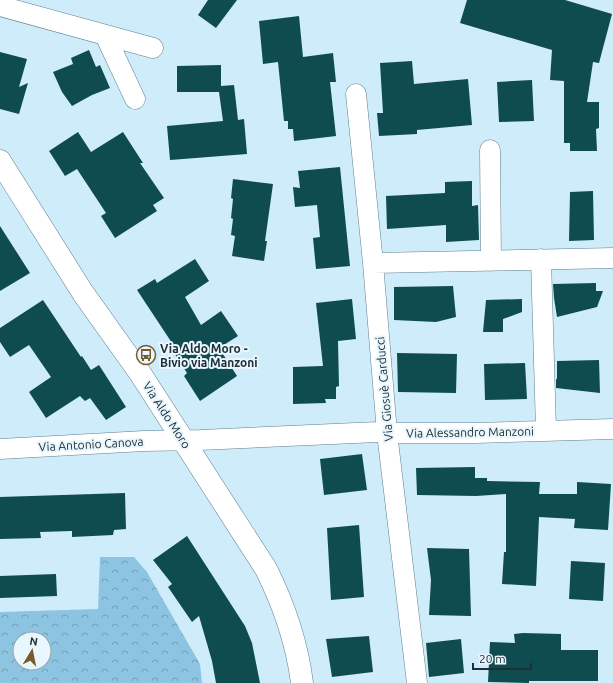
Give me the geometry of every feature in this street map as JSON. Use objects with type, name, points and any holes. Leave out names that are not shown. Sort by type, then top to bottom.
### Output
[{"type":"street","points":[[0,6],[153,48]]},
{"type":"street","points":[[106,35],[136,99]]},
{"type":"street","name":"Via Giosuè Carducci","points":[[356,94],[373,263],[387,433],[418,683]]},
{"type":"street","points":[[490,150],[491,261]]},
{"type":"street","name":"Via Aldo Moro","points":[[0,161],[83,293],[140,373],[266,569],[282,602],[291,630],[300,667],[302,683]]},
{"type":"street","points":[[373,263],[541,259],[612,252]]},
{"type":"street","points":[[541,259],[546,430]]},
{"type":"street","name":"Via Alessandro Manzoni","points":[[183,441],[378,432],[475,433],[613,428]]},
{"type":"street","name":"Via Antonio Canova","points":[[0,448],[144,441],[183,441]]},
{"type":"green space","points":[[100,557],[134,557],[147,572],[200,664],[202,683],[0,683],[0,612],[98,609]]},
{"type":"building","points":[[208,0],[237,0],[216,28],[198,15]]},
{"type":"building","points":[[467,0],[565,0],[612,14],[599,63],[593,62],[587,102],[599,102],[599,128],[596,129],[597,151],[570,151],[570,143],[564,143],[564,81],[550,80],[552,50],[460,23]]},
{"type":"building","points":[[299,16],[303,57],[333,53],[336,82],[330,82],[336,136],[294,141],[293,129],[288,129],[288,121],[284,121],[278,62],[263,64],[259,21]]},
{"type":"building","points":[[89,50],[96,67],[100,65],[110,88],[92,95],[72,106],[62,92],[53,72],[73,64],[71,58]]},
{"type":"building","points":[[0,52],[27,59],[19,87],[28,83],[19,114],[0,109]]},
{"type":"building","points":[[412,61],[414,84],[468,79],[472,125],[417,130],[417,134],[379,136],[377,113],[383,113],[380,63]]},
{"type":"building","points":[[221,65],[221,86],[234,85],[238,120],[244,119],[247,154],[170,160],[167,126],[223,121],[219,92],[177,92],[177,66]]},
{"type":"building","points":[[532,80],[534,121],[499,122],[497,82]]},
{"type":"building","points":[[78,132],[91,152],[123,132],[143,163],[140,163],[164,198],[153,205],[157,211],[115,238],[101,216],[106,213],[77,169],[65,176],[49,151]]},
{"type":"building","points":[[340,167],[350,266],[316,269],[313,238],[320,237],[317,205],[295,207],[293,187],[300,188],[298,171]]},
{"type":"building","points":[[233,179],[273,184],[265,241],[267,241],[264,261],[232,256],[235,236],[231,235],[233,219],[231,218],[233,199],[231,198]]},
{"type":"building","points":[[472,181],[472,206],[478,205],[479,240],[446,242],[446,225],[387,229],[386,196],[445,193],[445,182]]},
{"type":"building","points":[[593,191],[594,240],[569,241],[570,192]]},
{"type":"building","points":[[0,226],[30,273],[0,291]]},
{"type":"building","points":[[195,259],[209,281],[185,297],[201,325],[221,311],[238,336],[219,348],[237,376],[200,401],[184,376],[187,373],[169,345],[172,343],[137,290],[155,279],[157,283]]},
{"type":"building","points":[[596,283],[596,291],[603,291],[597,307],[557,317],[553,284]]},
{"type":"building","points":[[453,286],[456,317],[436,322],[394,320],[394,287]]},
{"type":"building","points":[[352,299],[356,339],[338,341],[339,386],[336,387],[336,399],[325,399],[326,403],[293,404],[293,367],[323,366],[316,303]]},
{"type":"building","points":[[522,299],[522,312],[503,319],[503,332],[483,332],[486,300]]},
{"type":"building","points":[[43,300],[91,370],[99,365],[126,407],[106,420],[90,398],[85,401],[80,396],[46,418],[29,392],[51,377],[29,345],[10,357],[0,342],[0,328]]},
{"type":"building","points":[[397,353],[457,354],[456,393],[398,392]]},
{"type":"building","points":[[599,360],[600,393],[556,388],[557,361]]},
{"type":"building","points":[[525,363],[527,399],[485,400],[484,364]]},
{"type":"building","points":[[362,454],[367,490],[324,495],[320,459]]},
{"type":"building","points":[[475,467],[475,478],[487,478],[487,481],[540,482],[539,494],[577,494],[577,482],[611,484],[608,530],[574,528],[575,519],[539,517],[536,586],[502,584],[504,552],[506,552],[506,494],[476,496],[417,495],[416,468]]},
{"type":"building","points":[[125,493],[126,529],[114,530],[113,535],[72,537],[72,531],[40,532],[41,538],[0,539],[0,497]]},
{"type":"building","points":[[359,525],[364,597],[331,600],[327,528]]},
{"type":"building","points":[[187,536],[245,626],[252,643],[260,683],[216,683],[212,661],[199,616],[192,622],[168,587],[172,584],[153,560]]},
{"type":"building","points":[[427,548],[469,549],[471,616],[429,615],[431,580]]},
{"type":"building","points":[[571,561],[605,563],[603,601],[569,599]]},
{"type":"building","points":[[56,574],[57,596],[0,598],[0,576]]},
{"type":"building","points":[[514,634],[561,634],[561,650],[598,650],[598,681],[529,681],[529,683],[488,682],[490,642],[515,643]]},
{"type":"building","points":[[369,636],[373,672],[332,677],[326,639]]},
{"type":"building","points":[[461,639],[464,673],[429,677],[426,643]]},
{"type":"place","name":"Via Aldo Moro - Bivio via Manzoni","points":[[146,355]]}]
